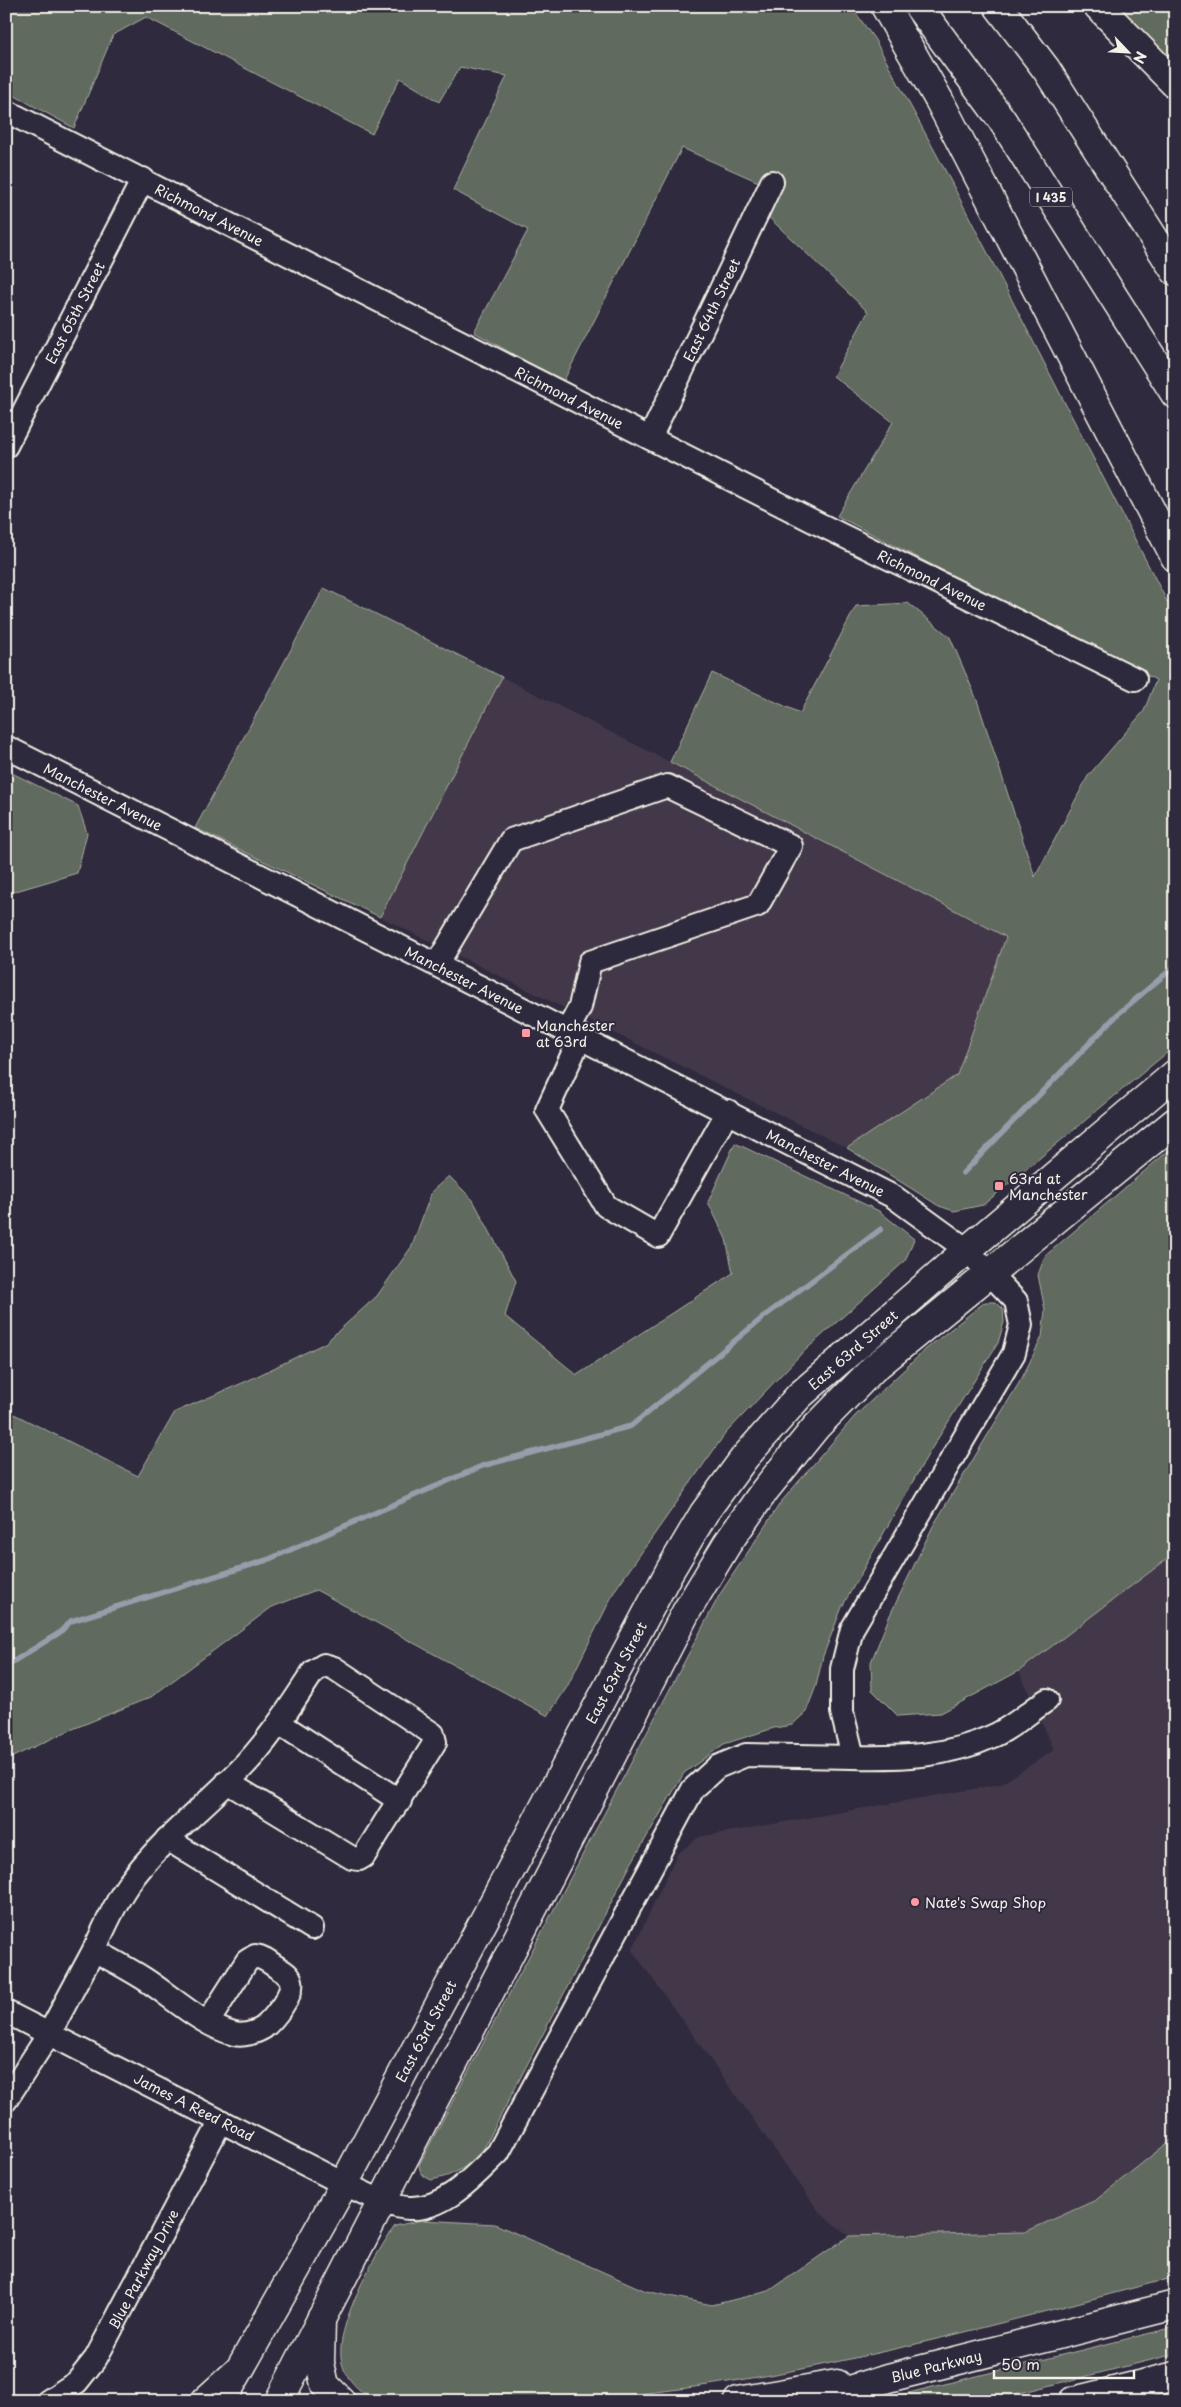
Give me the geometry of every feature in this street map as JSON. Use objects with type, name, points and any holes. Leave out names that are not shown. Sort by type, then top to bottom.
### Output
[{"type":"main road","points":[[885,6],[939,100],[1175,557]]},
{"type":"main road","name":"I 435","points":[[918,6],[1002,120],[1175,394]]},
{"type":"main road","points":[[998,6],[1046,69],[1175,271]]},
{"type":"main road","points":[[1098,6],[1175,84]]},
{"type":"main road","name":"East 63rd Street","points":[[222,2401],[344,2184],[669,1572],[704,1513],[745,1457],[799,1396],[967,1250],[1175,1074]]},
{"type":"main road","name":"East 63rd Street","points":[[279,2401],[682,1621],[727,1544],[765,1490],[816,1427],[874,1368],[1175,1122]]},
{"type":"main road","name":"Blue Parkway","points":[[815,2401],[888,2378],[1175,2305]]},
{"type":"main road","points":[[321,2319],[320,2362],[325,2385],[341,2401]]},
{"type":"main road","points":[[205,2401],[238,2371]]},
{"type":"main road","points":[[1073,2401],[1175,2376]]},
{"type":"main road","points":[[738,2401],[793,2390],[888,2378]]},
{"type":"street","name":"Richmond Avenue","points":[[6,111],[817,523],[1135,679]]},
{"type":"street","name":"East 65th Street","points":[[6,446],[143,179]]},
{"type":"street","name":"East 64th Street","points":[[650,438],[772,182]]},
{"type":"street","name":"Manchester Avenue","points":[[6,747],[728,1111],[894,1197],[967,1250],[1016,1300],[1022,1325],[1014,1353],[852,1629],[842,1669],[842,1712],[853,1757]]},
{"type":"street","points":[[437,964],[511,840],[667,786],[791,846],[758,905],[590,962],[574,1033],[547,1110],[606,1206],[658,1236],[728,1111]]},
{"type":"street","points":[[6,2100],[49,2034],[126,1887],[153,1852],[228,1782],[270,1736],[313,1672],[324,1665],[334,1668],[433,1734],[435,1742],[400,1801],[364,1856],[359,1859],[352,1858],[228,1782]]},
{"type":"street","name":"James A Reed Road","points":[[6,2012],[344,2184],[382,2200],[409,2208],[436,2204],[469,2181],[498,2153],[693,1789],[717,1767],[746,1755],[910,1758],[958,1749],[995,1736],[1048,1700]]},
{"type":"street","points":[[278,1723],[400,1801]]},
{"type":"street","points":[[167,1839],[312,1928]]},
{"type":"street","points":[[94,1950],[144,1979],[185,2009],[208,2022]]},
{"type":"street","name":"Blue Parkway Drive","points":[[48,2401],[76,2382],[96,2358],[221,2121]]},
{"type":"shaded area","points":[[502,677],[1007,937],[957,1075],[847,1148],[380,917]]},
{"type":"shaded area","name":"Nate's Swap Shop","points":[[1175,1553],[1175,2137],[1096,2200],[1025,2232],[849,2236],[820,2213],[632,1950],[677,1854],[699,1837],[1001,1784],[1054,1750],[1019,1671]]},
{"type":"green space","points":[[6,6],[851,6],[875,40],[945,170],[1175,617],[1175,1046],[983,1205],[954,1211],[939,1206],[847,1148],[957,1075],[1006,937],[670,762],[712,673],[800,713],[856,606],[908,603],[950,637],[977,700],[1035,877],[1088,776],[1144,711],[1156,680],[837,516],[893,422],[833,376],[868,312],[759,208],[770,187],[682,148],[563,382],[474,332],[528,230],[453,190],[507,76],[460,67],[439,102],[400,78],[372,134],[146,17],[113,35],[74,128],[6,91]]},
{"type":"green space","points":[[1118,6],[1175,6],[1175,65]]},
{"type":"green space","points":[[324,588],[502,677],[380,917],[195,828]]},
{"type":"green space","points":[[6,770],[78,806],[87,833],[77,873],[6,894]]},
{"type":"green space","points":[[735,1143],[879,1211],[914,1239],[905,1261],[800,1355],[725,1434],[615,1590],[567,1687],[548,1716],[316,1590],[272,1607],[151,1697],[68,1731],[6,1760],[6,1410],[138,1476],[175,1412],[247,1381],[325,1343],[377,1296],[412,1246],[432,1191],[449,1176],[473,1200],[516,1281],[505,1316],[577,1375],[733,1273],[726,1239],[708,1202]]},
{"type":"green space","points":[[1175,1145],[1175,1553],[1019,1671],[941,1713],[898,1716],[872,1690],[871,1662],[890,1615],[933,1526],[1022,1378],[1042,1337],[1045,1310],[1038,1275],[1045,1256]]},
{"type":"green space","points":[[985,1302],[996,1302],[1003,1309],[1004,1322],[998,1343],[930,1451],[842,1607],[823,1656],[816,1686],[806,1712],[792,1725],[774,1728],[724,1744],[684,1773],[631,1864],[483,2150],[466,2166],[447,2176],[431,2180],[421,2174],[419,2165],[720,1594],[781,1502],[855,1416],[926,1349]]},
{"type":"green space","points":[[1175,2137],[1175,2277],[978,2329],[847,2360],[714,2384],[613,2397],[544,2400],[373,2401],[350,2380],[342,2363],[341,2348],[350,2312],[367,2273],[395,2226],[422,2220],[495,2224],[646,2291],[712,2305],[769,2291],[849,2236],[1025,2232],[1096,2200]]},
{"type":"green space","points":[[1175,2327],[1175,2354],[988,2401],[876,2401]]},
{"type":"waterway","points":[[963,1173],[1118,1014],[1175,966]]},
{"type":"waterway","points":[[6,1666],[59,1633],[71,1621],[267,1560],[482,1466],[631,1426],[766,1315],[881,1229]]},
{"type":"place","name":"Manchester at 63rd","points":[[526,1033]]},
{"type":"place","name":"63rd at Manchester","points":[[999,1186]]},
{"type":"place","name":"Nate's Swap Shop","points":[[915,1902]]}]
